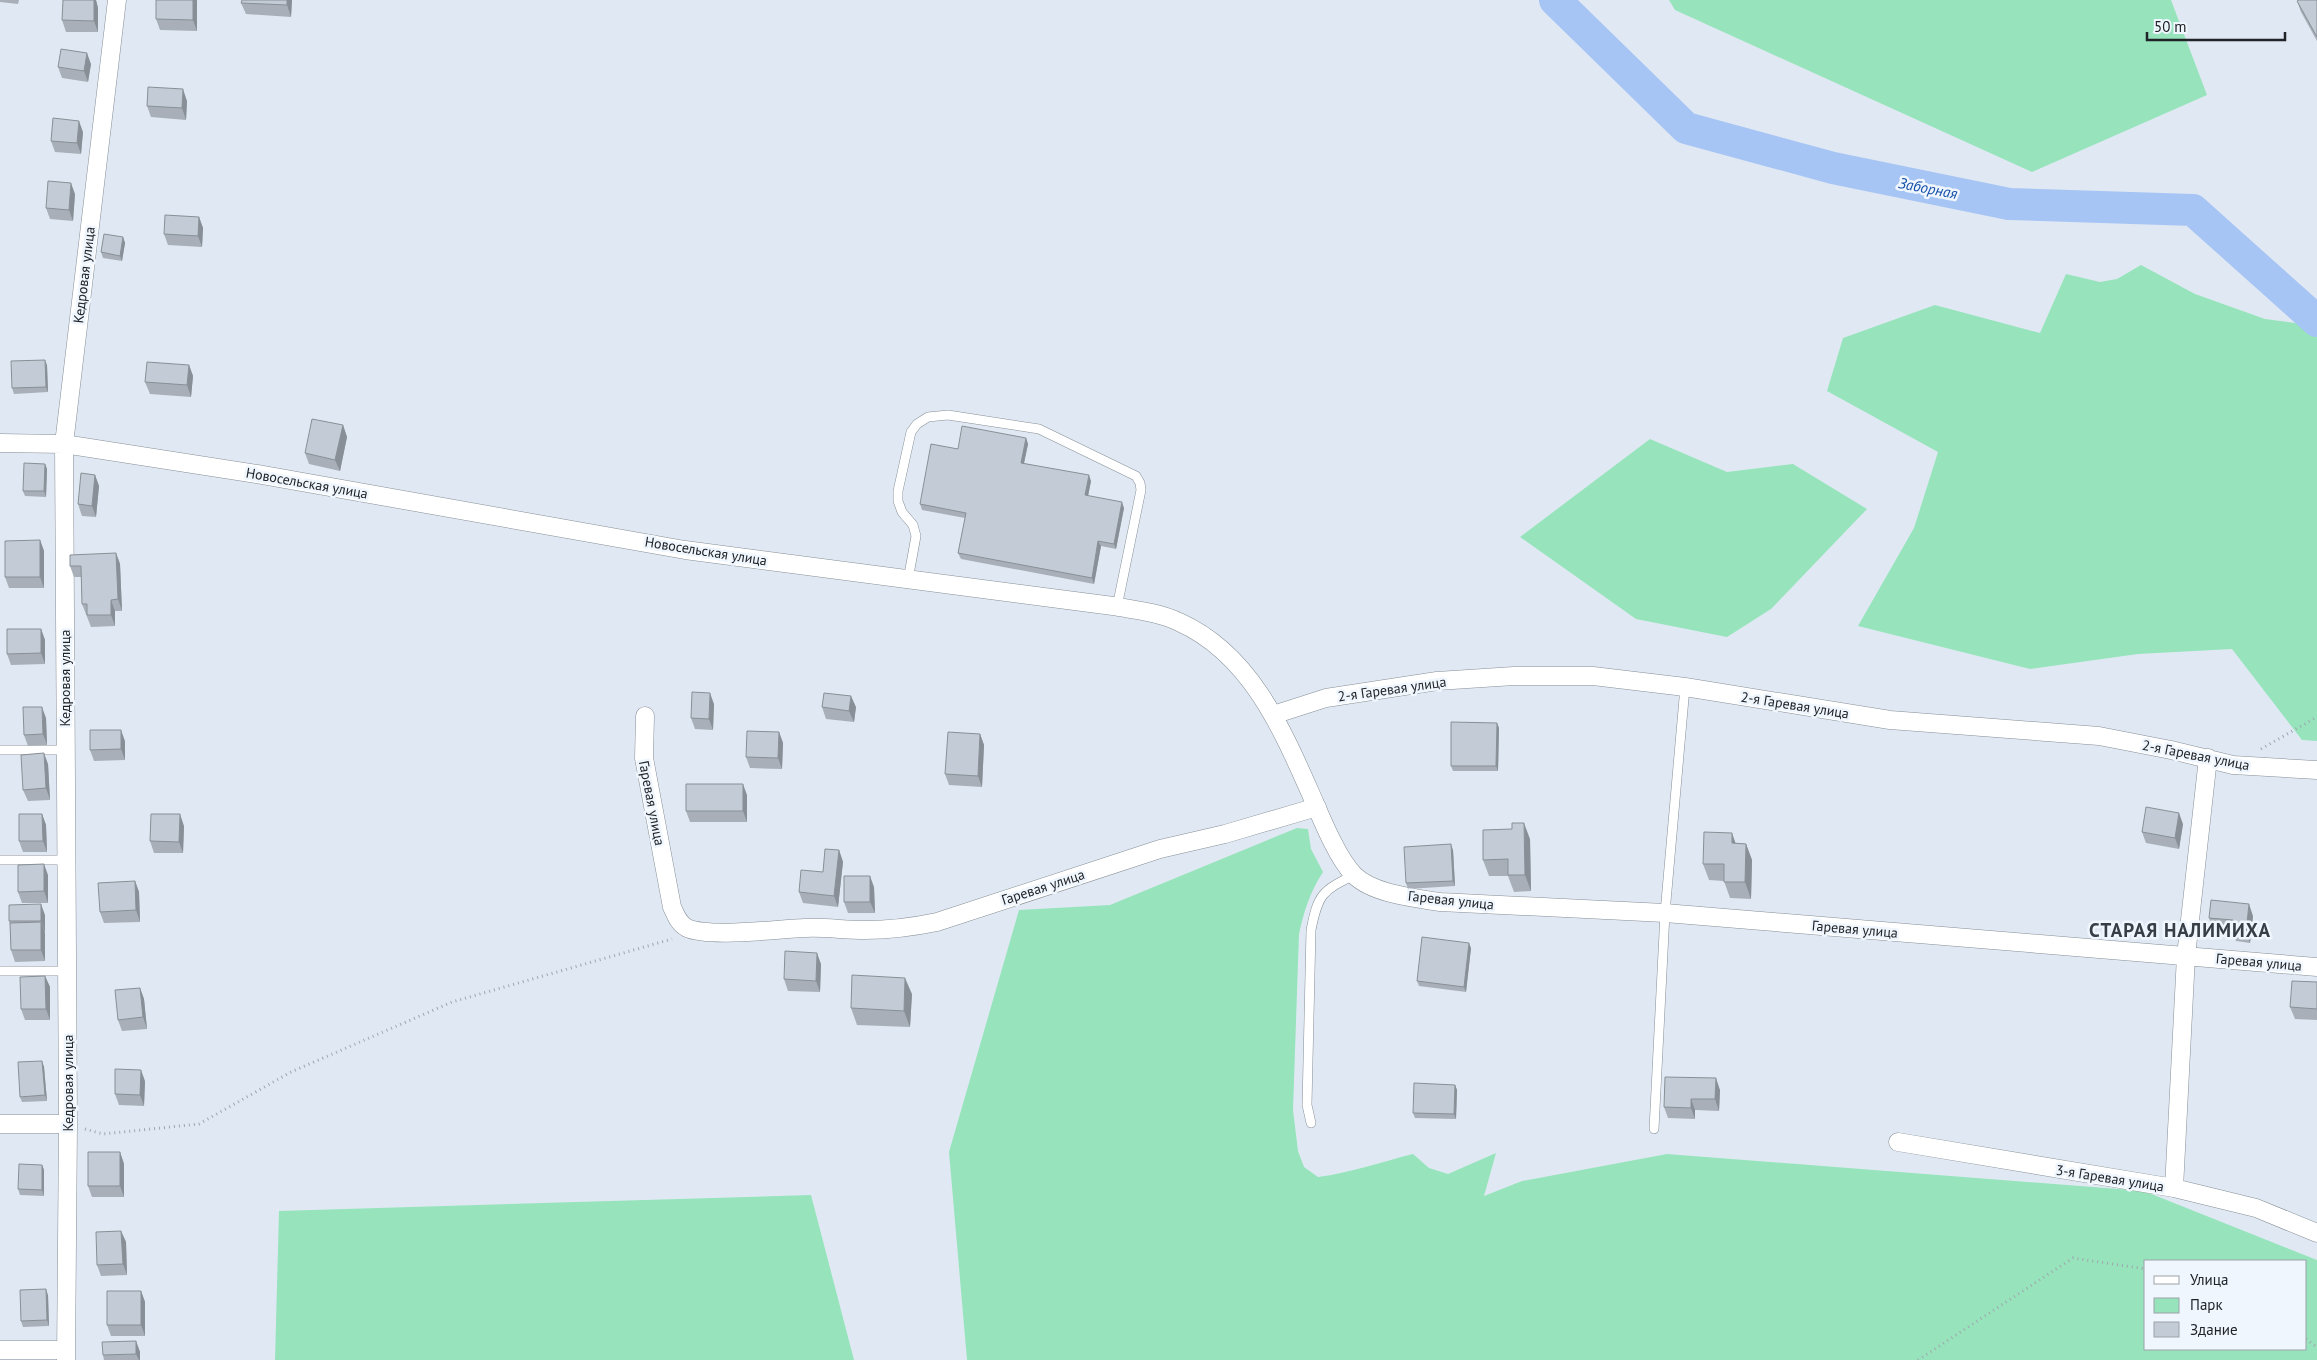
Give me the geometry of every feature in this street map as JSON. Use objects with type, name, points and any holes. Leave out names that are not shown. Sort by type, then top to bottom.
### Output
[{"type":"street","name":"Кедровая улица","points":[[66,1355],[68,1124],[64,444],[117,0]]},
{"type":"street","name":"Новосельская улица","points":[[0,443],[64,444],[267,475],[686,550],[1117,607],[1178,621],[1198,632],[1241,669],[1273,715],[1317,807]]},
{"type":"street","name":"2-я Гаревая улица","points":[[1273,715],[1326,698],[1437,681],[1514,676],[1594,676],[1685,687],[1890,720],[2099,736],[2208,758],[2233,765],[2317,770]]},
{"type":"street","name":"Гаревая улица","points":[[645,716],[644,758],[672,907],[678,921],[686,927],[699,931],[807,928],[866,930],[915,927],[937,922],[1160,849],[1225,834],[1317,807],[1330,836],[1354,875],[1368,884],[1387,892],[1440,902],[1665,913],[2317,967]]},
{"type":"street","points":[[2174,1188],[2186,956],[2208,758]]},
{"type":"street","points":[[0,1124],[68,1124]]},
{"type":"street","name":"3-я Гаревая улица","points":[[1898,1142],[2174,1188],[2256,1208],[2317,1233]]},
{"type":"street","points":[[0,1350],[66,1355]]},
{"type":"lane","points":[[908,580],[916,536],[913,525],[902,512],[898,501],[898,491],[907,447],[911,432],[917,424],[928,417],[948,415],[1039,429],[1136,476],[1141,490],[1117,607]]},
{"type":"lane","points":[[1654,1129],[1665,913],[1685,687]]},
{"type":"lane","points":[[0,750],[66,750]]},
{"type":"lane","points":[[0,860],[67,860]]},
{"type":"lane","points":[[1310,1123],[1307,1105],[1312,930],[1314,917],[1321,897],[1329,888],[1354,875]]},
{"type":"lane","points":[[0,971],[67,971]]},
{"type":"path","points":[[2258,750],[2317,717]]},
{"type":"path","points":[[68,1124],[103,1134],[200,1124],[291,1072],[452,1002],[699,931]]},
{"type":"path","points":[[1918,1360],[2072,1258],[2144,1269]]},
{"type":"green space","points":[[1669,0],[2171,0],[2207,95],[2032,172],[1675,10]]},
{"type":"green space","points":[[2141,265],[2195,294],[2265,319],[2317,326],[2317,741],[2302,740],[2232,649],[2138,654],[2030,669],[1858,626],[1914,528],[1938,452],[1827,391],[1843,338],[1935,305],[2040,333],[2066,274],[2100,282],[2117,279]]},
{"type":"green space","points":[[1650,439],[1727,472],[1793,464],[1867,509],[1771,609],[1727,637],[1636,619],[1520,537]]},
{"type":"green space","points":[[1297,828],[1308,829],[1311,849],[1323,872],[1308,902],[1299,934],[1293,1110],[1298,1151],[1304,1167],[1318,1177],[1354,1170],[1413,1154],[1429,1168],[1448,1174],[1496,1153],[1484,1196],[1522,1181],[1667,1154],[2144,1191],[2317,1260],[2317,1360],[967,1360],[949,1152],[1019,910],[1110,905]]},
{"type":"green space","points":[[811,1195],[854,1360],[275,1360],[279,1211]]},
{"type":"building","points":[[63,0],[94,0],[94,21],[62,20]]},
{"type":"building","points":[[156,0],[193,0],[193,20],[156,19]]},
{"type":"building","points":[[242,0],[287,0],[287,5],[241,3]]},
{"type":"building","points":[[2317,0],[2317,37],[2297,1]]},
{"type":"building","points":[[61,49],[87,53],[84,71],[58,67]]},
{"type":"building","points":[[148,87],[183,89],[182,108],[147,106]]},
{"type":"building","points":[[53,118],[79,121],[77,143],[51,141]]},
{"type":"building","points":[[48,181],[71,183],[69,210],[46,208]]},
{"type":"building","points":[[165,215],[199,217],[198,236],[164,234]]},
{"type":"building","points":[[104,234],[123,237],[120,256],[101,252]]},
{"type":"building","points":[[45,360],[46,387],[12,388],[11,361]]},
{"type":"building","points":[[147,362],[189,365],[187,385],[145,382]]},
{"type":"building","points":[[312,419],[343,425],[335,460],[305,453]]},
{"type":"building","points":[[962,426],[1026,438],[1021,463],[1089,475],[1085,495],[1122,502],[1114,544],[1098,541],[1092,578],[958,553],[966,513],[920,504],[931,444],[958,449]]},
{"type":"building","points":[[24,463],[45,464],[44,491],[23,491]]},
{"type":"building","points":[[81,473],[95,475],[92,506],[78,504]]},
{"type":"building","points":[[40,540],[40,577],[5,577],[5,541]]},
{"type":"building","points":[[116,553],[118,599],[111,600],[111,615],[87,615],[87,604],[82,604],[81,566],[70,566],[70,555]]},
{"type":"building","points":[[7,629],[41,629],[41,653],[7,654]]},
{"type":"building","points":[[692,692],[710,693],[709,719],[691,718]]},
{"type":"building","points":[[824,693],[851,696],[849,711],[822,707]]},
{"type":"building","points":[[23,707],[42,707],[43,734],[24,735]]},
{"type":"building","points":[[1451,722],[1497,723],[1496,766],[1451,766]]},
{"type":"building","points":[[90,730],[121,730],[121,749],[90,750]]},
{"type":"building","points":[[747,731],[779,732],[778,758],[746,757]]},
{"type":"building","points":[[948,732],[980,734],[978,776],[945,774]]},
{"type":"building","points":[[44,753],[46,788],[23,790],[21,755]]},
{"type":"building","points":[[686,784],[743,784],[743,811],[686,811]]},
{"type":"building","points":[[2146,807],[2179,813],[2175,838],[2142,832]]},
{"type":"building","points":[[19,814],[42,814],[43,841],[19,841]]},
{"type":"building","points":[[151,814],[180,814],[179,842],[150,841]]},
{"type":"building","points":[[1512,823],[1524,823],[1525,875],[1508,875],[1508,859],[1483,860],[1483,830],[1512,829]]},
{"type":"building","points":[[1704,832],[1732,833],[1732,843],[1746,844],[1745,882],[1724,882],[1724,864],[1703,864]]},
{"type":"building","points":[[1451,844],[1453,881],[1406,883],[1404,847]]},
{"type":"building","points":[[825,849],[839,850],[834,896],[799,892],[801,870],[823,872]]},
{"type":"building","points":[[44,864],[44,891],[18,892],[18,865]]},
{"type":"building","points":[[844,876],[870,876],[870,902],[844,902]]},
{"type":"building","points":[[135,881],[136,910],[100,912],[98,883]]},
{"type":"building","points":[[2211,900],[2249,904],[2246,932],[2232,930],[2233,920],[2209,918]]},
{"type":"building","points":[[41,904],[41,921],[9,921],[9,905]]},
{"type":"building","points":[[41,922],[41,950],[11,950],[10,923]]},
{"type":"building","points":[[1422,937],[1469,943],[1464,987],[1417,981]]},
{"type":"building","points":[[785,951],[817,953],[816,981],[784,979]]},
{"type":"building","points":[[852,975],[905,978],[904,1011],[851,1008]]},
{"type":"building","points":[[45,976],[46,1009],[21,1009],[20,977]]},
{"type":"building","points":[[2292,981],[2317,982],[2317,1009],[2290,1007]]},
{"type":"building","points":[[140,988],[143,1017],[118,1020],[115,990]]},
{"type":"building","points":[[42,1061],[45,1095],[20,1097],[18,1062]]},
{"type":"building","points":[[115,1069],[141,1070],[140,1095],[115,1094]]},
{"type":"building","points":[[1665,1077],[1716,1078],[1715,1099],[1691,1099],[1691,1108],[1664,1107]]},
{"type":"building","points":[[1414,1083],[1455,1085],[1454,1114],[1413,1113]]},
{"type":"building","points":[[88,1152],[120,1152],[120,1186],[88,1186]]},
{"type":"building","points":[[19,1164],[42,1165],[42,1190],[18,1189]]},
{"type":"building","points":[[121,1231],[123,1264],[97,1265],[96,1232]]},
{"type":"building","points":[[46,1289],[47,1320],[21,1321],[20,1290]]},
{"type":"building","points":[[107,1291],[141,1291],[141,1325],[107,1325]]},
{"type":"building","points":[[136,1341],[136,1354],[103,1355],[102,1342]]},
{"type":"waterway","name":"Заборная","points":[[1555,0],[1686,128],[1833,168],[2009,204],[2193,210],[2317,321]]},
{"type":"district","name":"СТАРАЯ НАЛИМИХА","points":[[2180,930]]}]
